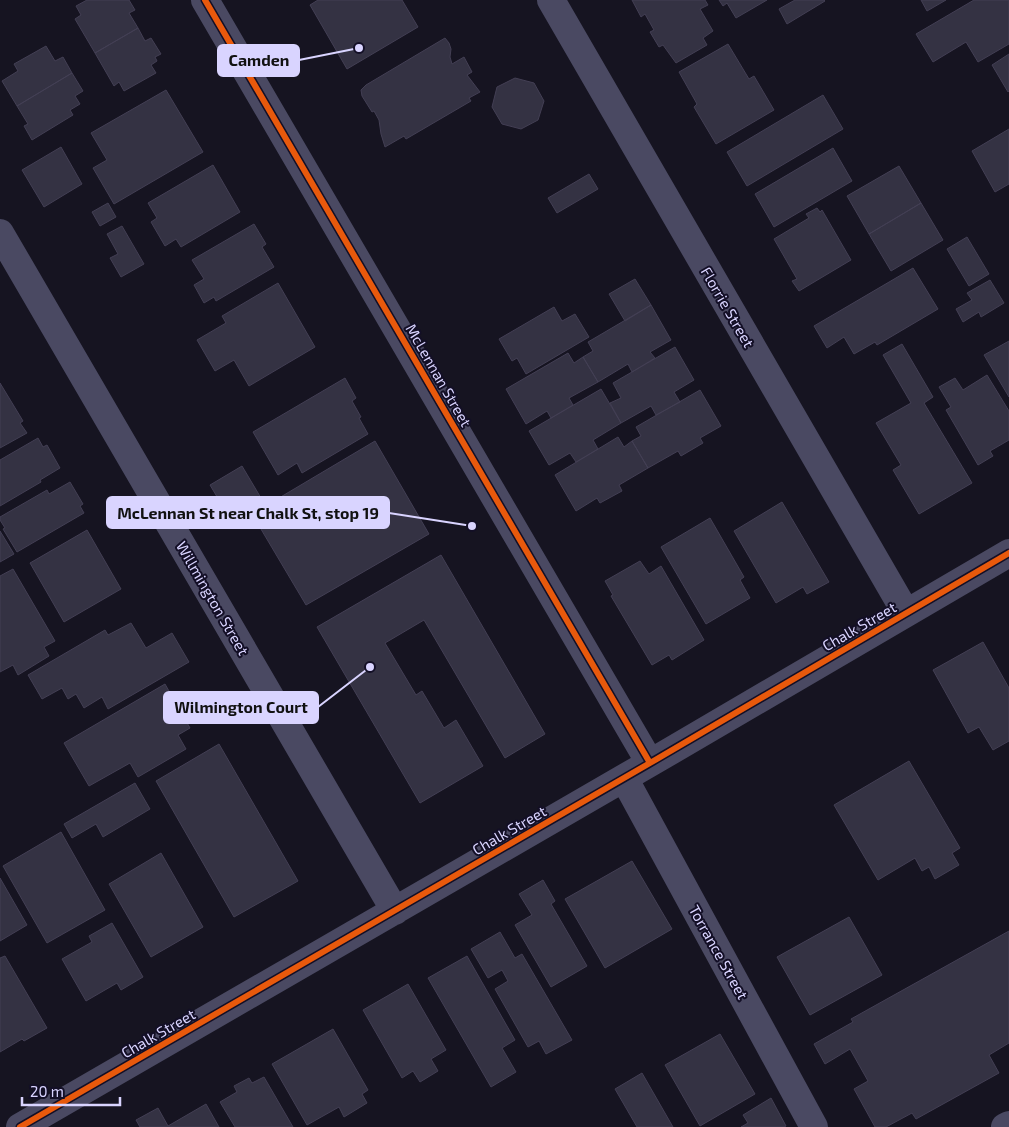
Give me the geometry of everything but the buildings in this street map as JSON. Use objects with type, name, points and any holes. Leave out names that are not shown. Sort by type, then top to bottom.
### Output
[{"type":"street","name":"McLennan Street","points":[[206,0],[650,763]]},
{"type":"street","name":"Florrie Street","points":[[551,0],[906,613]]},
{"type":"street","name":"Willmington Street","points":[[0,233],[395,911]]},
{"type":"street","name":"Chalk Street","points":[[20,1127],[1009,553]]},
{"type":"street","name":"Torrance Street","points":[[624,778],[814,1127]]},
{"type":"street","points":[[1005,1127],[1009,1125]]},
{"type":"cycle path","points":[[205,0],[650,763]]},
{"type":"cycle path","points":[[20,1127],[1009,553]]},
{"type":"place","name":"Camden","points":[[359,48]]},
{"type":"place","name":"McLennan St near Chalk St, stop 19","points":[[472,526]]},
{"type":"place","name":"Wilmington Court","points":[[370,667]]}]
